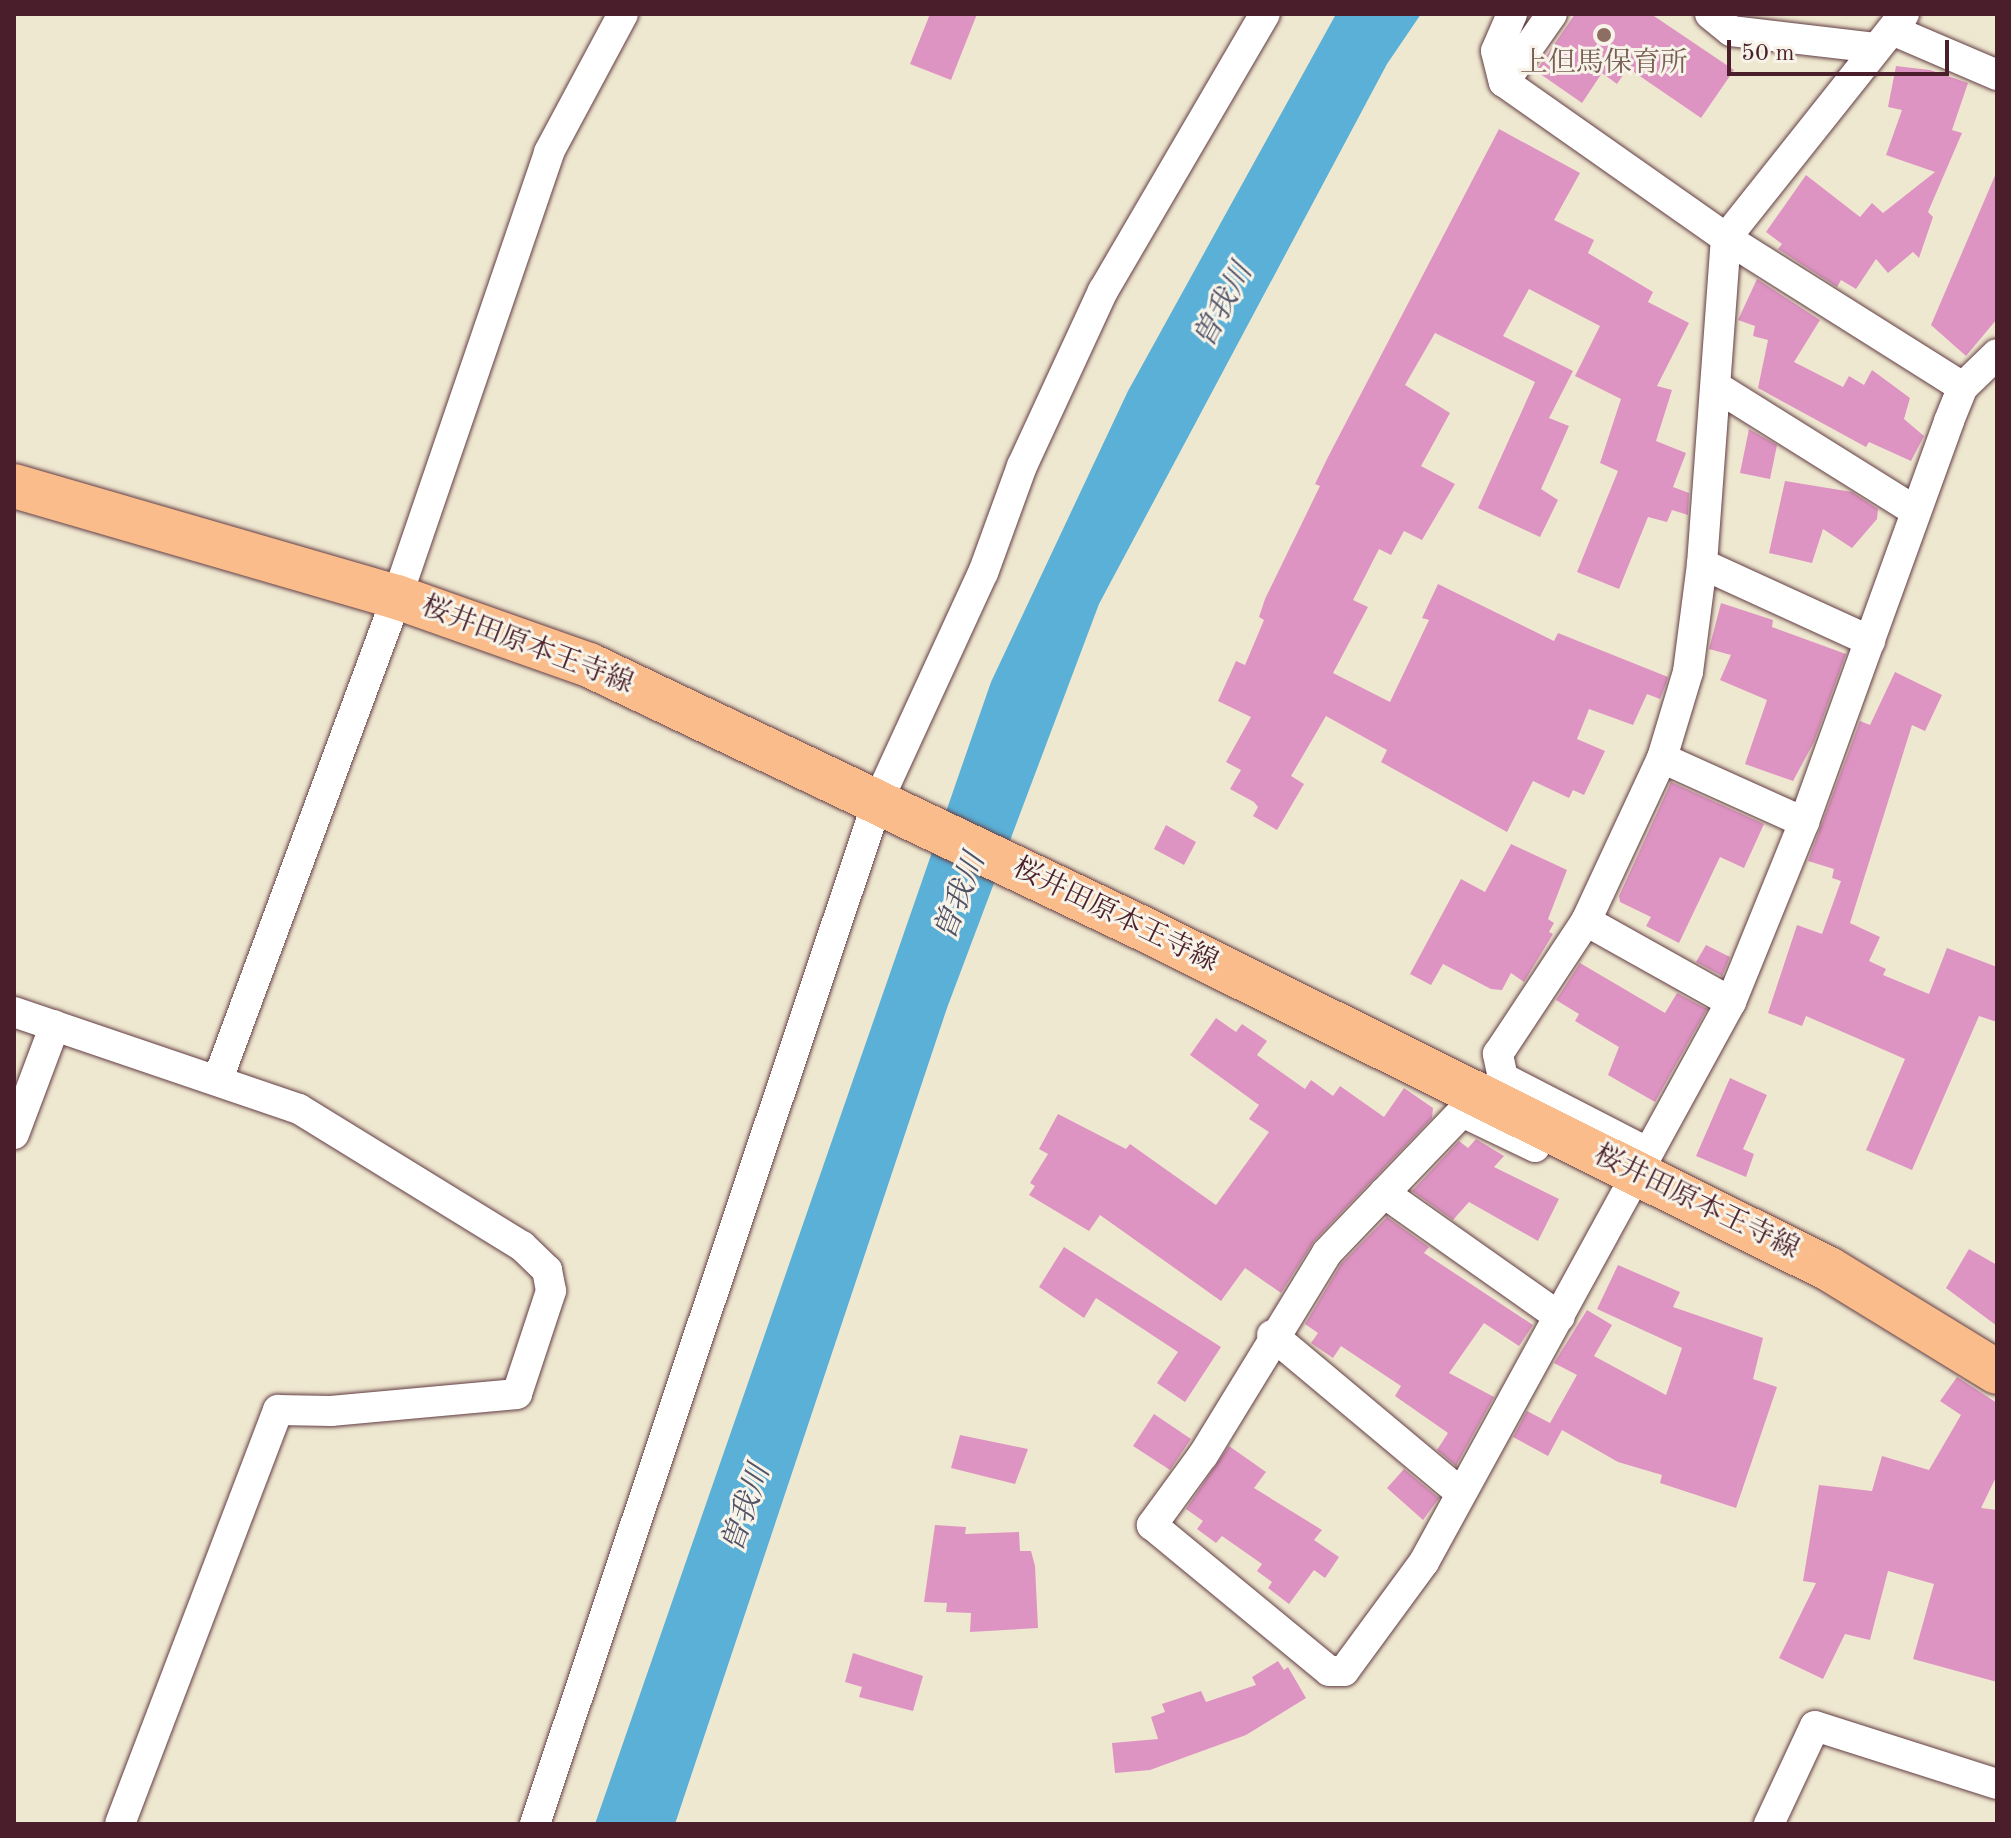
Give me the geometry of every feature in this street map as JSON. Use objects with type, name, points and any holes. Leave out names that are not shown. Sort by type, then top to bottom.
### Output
[{"type":"main road","name":"桜井田原本王寺線","points":[[14,486],[397,597],[589,665],[1641,1163],[1829,1269],[1997,1372]]},
{"type":"street","points":[[218,1079],[397,597],[549,152],[623,14]]},
{"type":"street","points":[[535,1824],[882,805],[983,573],[1022,466],[1103,291],[1265,14]]},
{"type":"street","points":[[1512,14],[1496,51],[1504,82],[1726,238],[1963,387]]},
{"type":"street","points":[[1504,82],[1552,14]]},
{"type":"street","points":[[1710,14],[1731,31],[1785,26],[1890,31],[1997,75]]},
{"type":"street","points":[[1641,1163],[1503,1078],[1498,1054],[1586,921],[1662,758],[1688,672],[1702,564],[1726,238],[1890,31]]},
{"type":"street","points":[[1641,1163],[1610,1182],[1462,1112],[1327,1253],[1272,1335],[1203,1455],[1152,1525],[1329,1671],[1344,1671],[1424,1562],[1731,1002],[1804,822],[1914,510],[1963,387],[1997,354]]},
{"type":"street","points":[[1717,387],[1914,510]]},
{"type":"street","points":[[1702,564],[1870,641]]},
{"type":"street","points":[[1662,758],[1804,822]]},
{"type":"street","points":[[1586,921],[1731,1002]]},
{"type":"street","points":[[14,1012],[299,1109],[493,1227],[547,1270],[551,1291],[517,1394],[331,1411],[278,1410],[120,1824]]},
{"type":"street","points":[[14,1134],[55,1025]]},
{"type":"street","points":[[1384,1193],[1560,1317]]},
{"type":"street","points":[[1272,1335],[1461,1493]]},
{"type":"street","points":[[1769,1824],[1815,1726],[1997,1784]]},
{"type":"water","name":"曽我川","points":[[1336,14],[1421,14],[1387,64],[1099,604],[947,1008],[675,1824],[595,1824],[991,682],[1128,391]]},
{"type":"building","points":[[930,14],[977,14],[951,80],[910,64]]},
{"type":"building","points":[[1575,14],[1651,14],[1734,70],[1701,118],[1628,68],[1617,84],[1602,73],[1582,103],[1536,71]]},
{"type":"building","points":[[1896,66],[1930,70],[1968,83],[1952,130],[1962,133],[1928,212],[1933,217],[1919,258],[1913,252],[1888,273],[1876,259],[1856,289],[1841,280],[1837,287],[1778,249],[1782,244],[1766,232],[1806,175],[1860,217],[1872,203],[1883,213],[1935,172],[1886,155],[1902,110],[1888,107]]},
{"type":"building","points":[[1499,129],[1580,173],[1554,220],[1594,240],[1588,253],[1653,292],[1648,302],[1689,323],[1657,386],[1672,390],[1656,441],[1686,453],[1673,487],[1689,493],[1688,515],[1672,510],[1667,522],[1648,517],[1619,589],[1577,572],[1618,471],[1600,463],[1621,399],[1575,376],[1600,326],[1529,289],[1503,336],[1573,371],[1549,418],[1569,426],[1541,489],[1558,500],[1540,537],[1478,508],[1535,382],[1435,333],[1405,385],[1450,413],[1421,466],[1455,484],[1422,540],[1404,531],[1391,555],[1379,549],[1353,600],[1368,607],[1333,673],[1390,702],[1429,620],[1422,618],[1438,584],[1554,641],[1558,633],[1668,677],[1666,684],[1660,699],[1647,694],[1633,725],[1589,709],[1577,739],[1605,751],[1584,795],[1573,790],[1569,798],[1533,781],[1507,832],[1381,762],[1387,750],[1326,716],[1291,776],[1304,784],[1277,830],[1253,816],[1258,807],[1254,802],[1230,789],[1241,770],[1226,762],[1251,717],[1218,701],[1236,661],[1245,665],[1264,620],[1259,617],[1265,599],[1320,486],[1315,484],[1328,457]]},
{"type":"building","points":[[1997,171],[1997,319],[1966,356],[1931,325]]},
{"type":"building","points":[[1757,279],[1820,320],[1794,362],[1843,387],[1849,376],[1864,385],[1872,370],[1910,398],[1904,419],[1924,436],[1911,461],[1869,442],[1866,447],[1758,388],[1768,340],[1753,336],[1755,326],[1738,320]]},
{"type":"building","points":[[1749,429],[1777,445],[1770,479],[1740,473]]},
{"type":"building","points":[[1785,481],[1852,492],[1878,509],[1877,519],[1852,548],[1823,529],[1812,563],[1769,553]]},
{"type":"building","points":[[1721,603],[1773,620],[1772,627],[1846,654],[1814,742],[1793,781],[1745,764],[1767,700],[1720,680],[1731,655],[1709,649]]},
{"type":"building","points":[[1895,672],[1942,695],[1925,731],[1912,725],[1850,923],[1880,937],[1869,961],[1886,969],[1883,975],[1929,994],[1947,948],[1997,967],[1997,1022],[1979,1016],[1912,1170],[1866,1150],[1905,1059],[1806,1016],[1802,1026],[1768,1013],[1797,925],[1822,934],[1841,881],[1832,878],[1834,869],[1808,861],[1860,721],[1870,725]]},
{"type":"building","points":[[1671,782],[1764,824],[1744,868],[1720,857],[1679,943],[1646,926],[1651,917],[1620,902],[1619,896]]},
{"type":"building","points":[[1166,825],[1196,842],[1184,865],[1154,849]]},
{"type":"building","points":[[1511,844],[1567,870],[1548,919],[1554,923],[1549,932],[1553,934],[1524,982],[1511,973],[1502,990],[1491,989],[1443,964],[1431,985],[1410,974],[1461,879],[1485,892]]},
{"type":"building","points":[[1706,945],[1730,957],[1722,976],[1696,962]]},
{"type":"building","points":[[1580,963],[1665,1013],[1677,993],[1707,1009],[1655,1102],[1608,1075],[1619,1047],[1575,1021],[1579,1014],[1556,1000]]},
{"type":"building","points":[[1216,1018],[1236,1032],[1242,1024],[1267,1041],[1257,1055],[1305,1089],[1311,1080],[1333,1096],[1340,1086],[1384,1117],[1404,1088],[1433,1108],[1432,1118],[1314,1241],[1281,1293],[1245,1268],[1221,1301],[1100,1215],[1089,1231],[1029,1195],[1035,1186],[1030,1183],[1048,1154],[1039,1149],[1058,1114],[1126,1149],[1130,1144],[1216,1205],[1269,1132],[1249,1119],[1259,1105],[1190,1055]]},
{"type":"building","points":[[1730,1078],[1767,1095],[1743,1149],[1754,1154],[1746,1177],[1696,1156]]},
{"type":"building","points":[[1476,1139],[1504,1156],[1494,1167],[1559,1199],[1538,1241],[1469,1202],[1453,1220],[1412,1191],[1459,1141],[1468,1148]]},
{"type":"building","points":[[1387,1217],[1429,1247],[1424,1253],[1533,1325],[1519,1346],[1484,1323],[1449,1373],[1494,1397],[1456,1466],[1437,1450],[1448,1433],[1395,1396],[1401,1386],[1341,1346],[1333,1358],[1311,1343],[1318,1333],[1305,1324],[1341,1264]]},
{"type":"building","points":[[1064,1247],[1221,1347],[1185,1402],[1157,1383],[1178,1352],[1096,1298],[1084,1318],[1039,1287]]},
{"type":"building","points":[[1969,1249],[1997,1265],[1997,1326],[1946,1288]]},
{"type":"building","points":[[1618,1265],[1680,1292],[1673,1307],[1763,1338],[1753,1379],[1777,1387],[1736,1508],[1660,1483],[1662,1475],[1618,1462],[1562,1430],[1548,1456],[1513,1437],[1527,1411],[1550,1423],[1577,1375],[1554,1363],[1587,1310],[1612,1325],[1594,1356],[1666,1395],[1682,1348],[1597,1309]]},
{"type":"building","points":[[1957,1377],[1997,1403],[1997,1475],[1981,1508],[1997,1510],[1997,1682],[1913,1659],[1934,1584],[1888,1571],[1870,1640],[1845,1634],[1823,1679],[1779,1658],[1816,1583],[1803,1581],[1819,1485],[1872,1491],[1882,1456],[1929,1470],[1961,1415],[1940,1401]]},
{"type":"building","points":[[1154,1414],[1191,1439],[1170,1470],[1133,1446]]},
{"type":"building","points":[[960,1435],[1028,1449],[1015,1484],[951,1468]]},
{"type":"building","points":[[1229,1446],[1266,1472],[1254,1488],[1322,1530],[1314,1540],[1339,1557],[1325,1578],[1314,1570],[1289,1604],[1268,1588],[1272,1582],[1257,1571],[1262,1564],[1222,1536],[1216,1543],[1197,1529],[1203,1521],[1186,1509]]},
{"type":"building","points":[[1404,1469],[1439,1498],[1423,1520],[1387,1488]]},
{"type":"building","points":[[935,1525],[966,1527],[965,1534],[1019,1532],[1020,1551],[1031,1551],[1035,1566],[1038,1628],[970,1632],[971,1613],[946,1612],[947,1603],[924,1602]]},
{"type":"building","points":[[853,1653],[923,1676],[913,1711],[859,1697],[862,1687],[845,1682]]},
{"type":"building","points":[[1278,1661],[1284,1670],[1288,1667],[1306,1698],[1246,1735],[1150,1770],[1115,1773],[1112,1743],[1158,1739],[1151,1717],[1165,1712],[1162,1704],[1201,1691],[1206,1702],[1256,1685],[1252,1677]]},
{"type":"place","name":"上但馬保育所","points":[[1604,35]]}]
